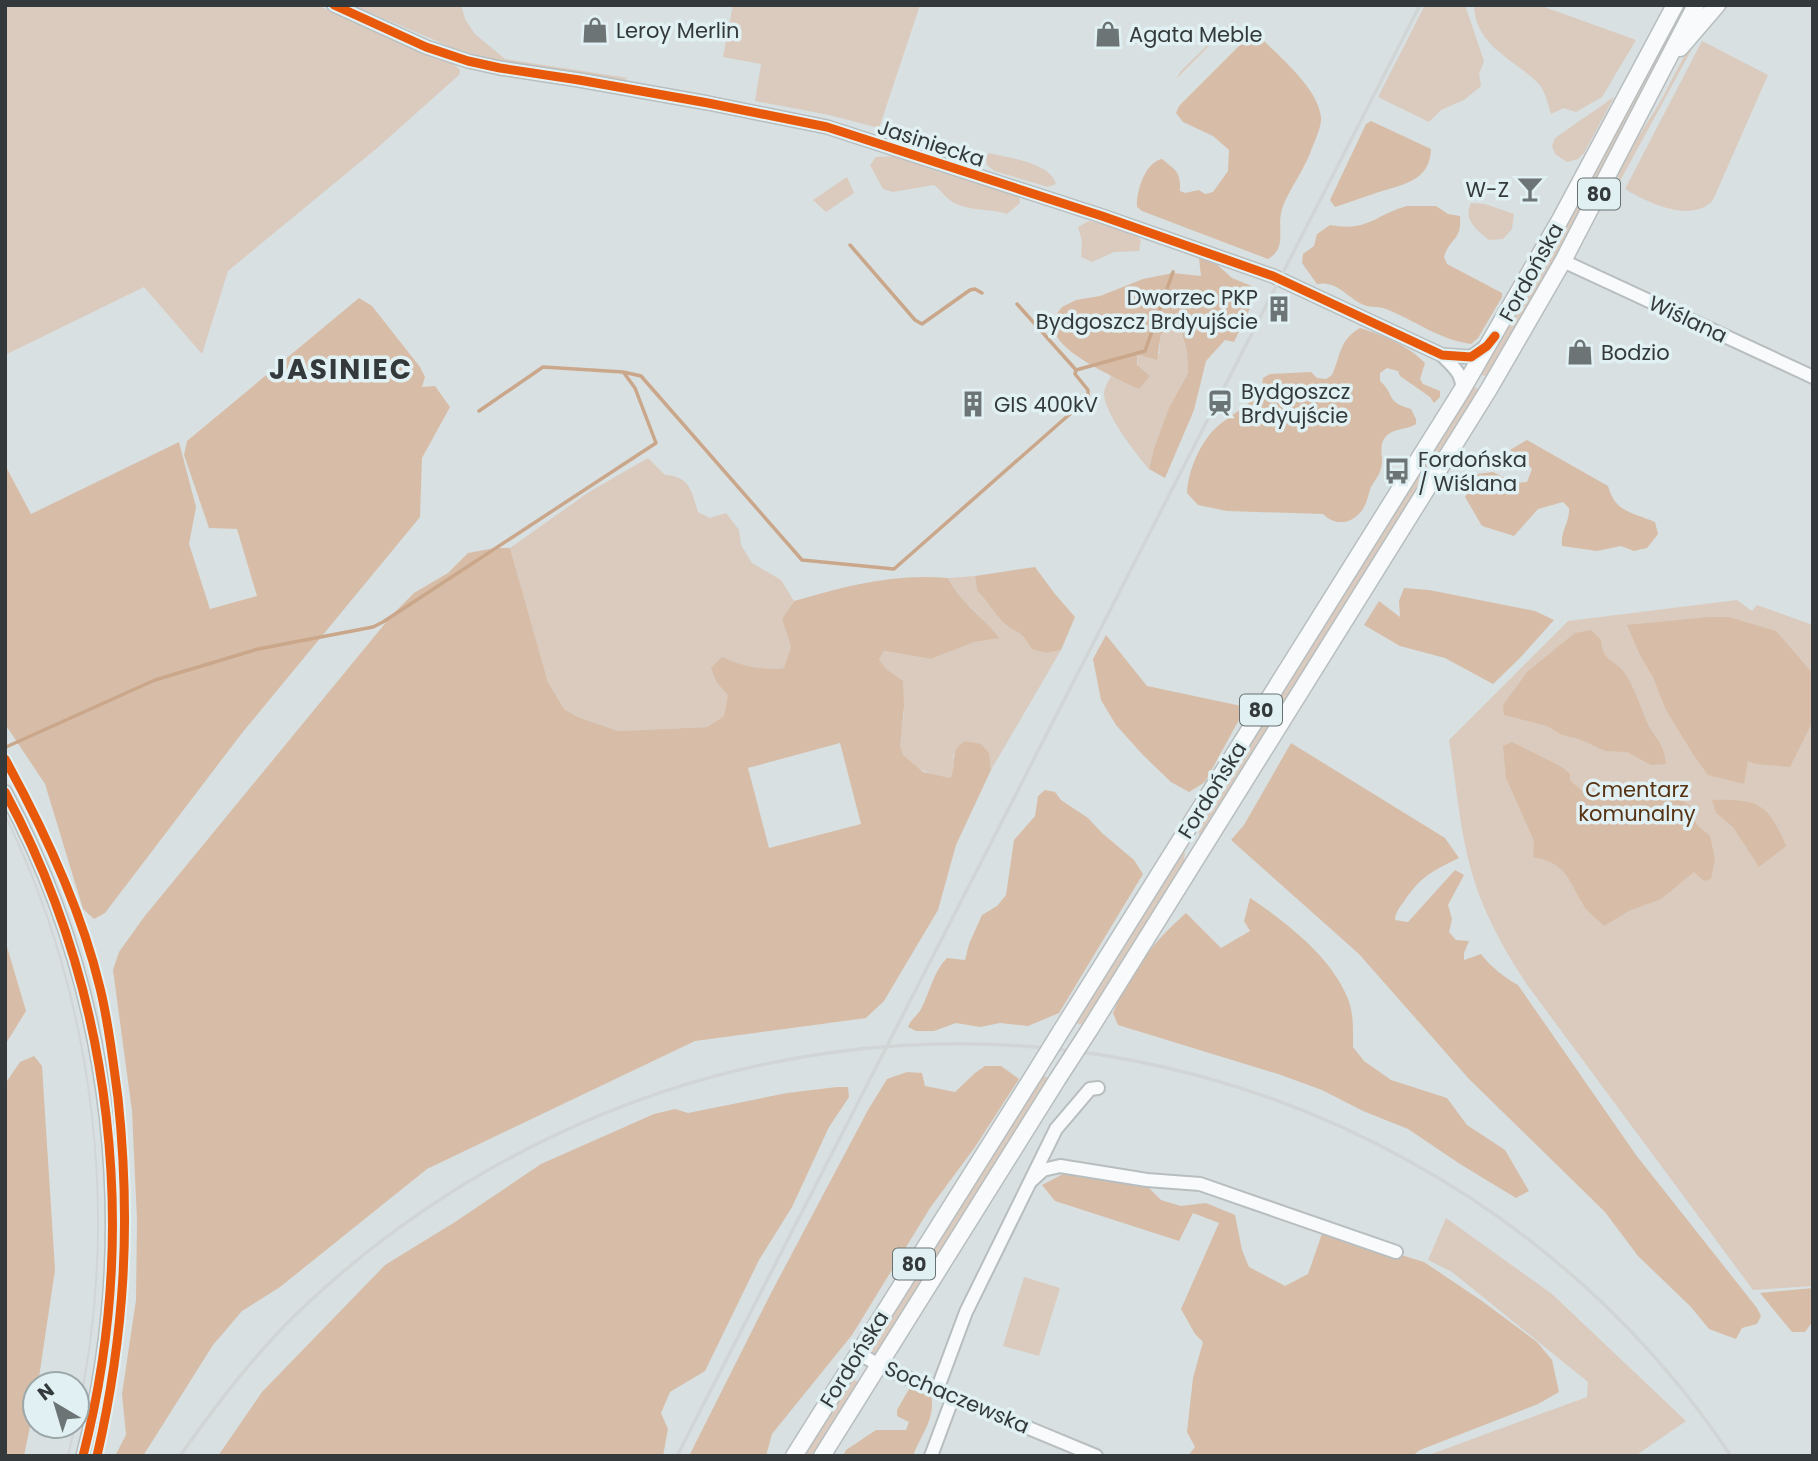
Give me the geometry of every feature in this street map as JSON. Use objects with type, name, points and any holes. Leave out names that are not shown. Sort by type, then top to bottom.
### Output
[{"type":"main road","name":"Fordońska","points":[[794,1456],[1495,336],[1584,177],[1675,5]]},
{"type":"main road","name":"Fordońska","points":[[822,1456],[1489,389],[1563,261],[1696,5]]},
{"type":"main road","points":[[1666,63],[1717,5]]},
{"type":"street","name":"Jasiniecka","points":[[334,5],[426,47],[468,61],[827,127],[1114,220],[1273,276],[1441,355],[1460,373],[1463,379],[1462,390]]},
{"type":"street","name":"Wiślana","points":[[1563,261],[1813,377]]},
{"type":"street","name":"Jasiniecka","points":[[1441,355],[1471,357],[1479,353],[1495,336]]},
{"type":"street","points":[[5,792],[36,854],[70,944],[93,1031],[107,1118],[113,1210],[111,1289],[101,1371],[83,1456]]},
{"type":"street","points":[[936,1390],[966,1312],[1056,1129],[1090,1089],[1097,1088]]},
{"type":"street","points":[[1031,1181],[1043,1170],[1060,1166],[1147,1180],[1200,1184],[1396,1252]]},
{"type":"street","name":"Sochaczewska","points":[[858,1353],[936,1390],[1096,1456]]},
{"type":"street","points":[[931,1456],[953,1397]]},
{"type":"street","points":[[1061,1456],[1067,1442]]},
{"type":"green space","points":[[5,5],[317,5],[449,60],[460,70],[459,75],[376,149],[228,271],[202,354],[144,287],[5,355]]},
{"type":"green space","points":[[352,5],[461,5],[465,19],[475,34],[505,59],[628,78],[625,80],[501,61],[460,51]]},
{"type":"green space","points":[[733,5],[920,5],[879,128],[755,101],[761,64],[723,57]]},
{"type":"green space","points":[[1425,5],[1465,5],[1484,61],[1479,74],[1481,86],[1464,100],[1441,110],[1429,122],[1378,97]]},
{"type":"green space","points":[[1474,5],[1539,5],[1636,40],[1602,97],[1576,112],[1564,108],[1551,114],[1538,83],[1488,41],[1476,19]]},
{"type":"green space","points":[[1682,5],[1689,5],[1570,237],[1489,375],[1483,376],[1481,372]]},
{"type":"green space","points":[[1725,5],[1730,5],[1700,34],[1620,181],[1618,177],[1621,165],[1690,47],[1706,25]]},
{"type":"green space","points":[[1234,19],[1232,23],[1176,79],[1181,71]]},
{"type":"green space","points":[[1256,33],[1304,83],[1318,106],[1321,117],[1309,156],[1283,206],[1278,248],[1268,259],[1137,207],[1143,178],[1156,161],[1162,159],[1174,169],[1178,175],[1180,191],[1185,193],[1199,190],[1205,194],[1213,192],[1228,171],[1229,150],[1213,136],[1183,122],[1176,113],[1179,106],[1251,34]]},
{"type":"green space","points":[[1702,41],[1768,75],[1713,200],[1704,207],[1682,211],[1657,205],[1625,189]]},
{"type":"green space","points":[[1614,97],[1584,153],[1578,159],[1567,162],[1555,154],[1552,146],[1555,138]]},
{"type":"green space","points":[[1371,121],[1431,149],[1430,160],[1421,175],[1414,180],[1335,207],[1330,200],[1366,124]]},
{"type":"green space","points":[[989,153],[1037,166],[1046,171],[1056,184],[1048,187],[994,171],[987,165],[985,156]]},
{"type":"green space","points":[[899,156],[930,169],[1019,196],[1020,203],[1007,214],[958,204],[934,185],[893,192],[883,189],[870,165],[876,157]]},
{"type":"green space","points":[[847,177],[854,193],[826,212],[813,200]]},
{"type":"green space","points":[[1471,203],[1485,204],[1514,214],[1512,229],[1503,239],[1489,240],[1475,228],[1470,219]]},
{"type":"green space","points":[[1407,206],[1436,206],[1448,214],[1460,216],[1459,230],[1444,257],[1447,264],[1502,293],[1478,338],[1471,344],[1438,334],[1386,309],[1364,305],[1337,287],[1317,284],[1302,263],[1303,254],[1314,246],[1317,234],[1330,225],[1343,227],[1363,224]]},
{"type":"green space","points":[[1089,221],[1117,227],[1136,235],[1141,240],[1139,251],[1114,252],[1092,262],[1081,257],[1082,241],[1078,227]]},
{"type":"green space","points":[[1199,258],[1212,260],[1232,278],[1259,289],[1234,342],[1225,340],[1206,361],[1194,410],[1165,478],[1149,469],[1169,408],[1188,373],[1187,351],[1179,324],[1161,334],[1157,360],[1137,354],[1137,365],[1150,376],[1139,389],[1094,367],[1072,352],[1057,337],[1051,321],[1062,307],[1076,300],[1100,296],[1143,279],[1173,273],[1201,276]]},
{"type":"green space","points":[[359,298],[372,306],[420,367],[425,377],[422,387],[435,386],[450,407],[422,458],[420,517],[242,733],[105,913],[94,919],[83,909],[45,784],[5,724],[5,465],[31,514],[179,442],[196,507],[189,544],[210,609],[257,596],[237,529],[209,528],[184,455],[187,441]]},
{"type":"green space","points":[[1178,323],[1187,351],[1188,373],[1169,409],[1149,469],[1114,421],[1104,392],[1111,376],[1139,389],[1137,354],[1159,354],[1161,334]]},
{"type":"green space","points":[[1360,328],[1395,342],[1419,357],[1425,363],[1420,379],[1423,384],[1440,391],[1440,397],[1434,403],[1430,397],[1400,376],[1398,371],[1387,368],[1380,373],[1380,381],[1391,397],[1411,409],[1416,424],[1390,433],[1383,441],[1380,471],[1358,515],[1341,522],[1329,519],[1323,514],[1227,511],[1198,505],[1187,493],[1188,484],[1197,456],[1212,431],[1253,399],[1262,388],[1263,378],[1270,374],[1311,372],[1317,378],[1326,379],[1332,375],[1344,343]]},
{"type":"green space","points":[[1474,387],[1479,390],[1479,396],[1199,845],[1199,823]]},
{"type":"green space","points":[[1527,440],[1608,486],[1615,501],[1625,510],[1655,522],[1658,534],[1647,548],[1634,551],[1621,546],[1597,551],[1562,546],[1569,513],[1569,508],[1563,502],[1538,509],[1514,536],[1482,526],[1465,497],[1477,474],[1493,472],[1515,483],[1527,482],[1532,469],[1510,450]]},
{"type":"green space","points":[[648,458],[665,475],[680,478],[689,486],[698,512],[710,518],[726,513],[739,530],[741,545],[752,563],[781,580],[794,601],[782,619],[791,647],[784,668],[764,670],[741,665],[717,683],[729,695],[724,716],[707,727],[618,731],[578,717],[564,709],[548,682],[510,548],[589,492]]},
{"type":"green space","points":[[510,548],[548,682],[564,709],[578,717],[618,731],[707,727],[724,716],[728,695],[717,683],[711,668],[722,657],[752,667],[784,668],[791,647],[782,619],[794,601],[889,579],[948,578],[959,595],[999,638],[975,642],[931,659],[884,651],[879,659],[886,669],[903,681],[904,707],[900,745],[903,755],[923,772],[950,778],[956,750],[965,741],[981,744],[989,753],[991,770],[956,845],[938,910],[884,1001],[866,1018],[695,1041],[427,1169],[280,1287],[242,1311],[213,1345],[143,1456],[115,1456],[126,1435],[122,1394],[136,1300],[137,1220],[132,1111],[113,970],[119,952],[144,917],[392,615],[414,593],[448,573],[468,553]],"holes":[[[840,743],[861,824],[769,848],[748,768]]]},
{"type":"green space","points":[[1035,567],[1075,617],[1061,650],[1046,653],[1031,649],[1025,638],[1003,622],[977,591],[975,576]]},
{"type":"green space","points":[[975,576],[977,591],[1003,622],[1025,638],[1031,649],[1046,653],[1061,650],[991,770],[985,750],[977,744],[965,741],[953,755],[955,769],[950,778],[926,772],[905,758],[900,743],[903,704],[879,659],[884,651],[931,659],[975,642],[998,638],[959,595],[948,578]]},
{"type":"green space","points":[[1404,588],[1429,590],[1535,611],[1554,620],[1493,684],[1445,658],[1400,646],[1364,625],[1379,601],[1400,617],[1399,601]]},
{"type":"green space","name":"Cmentarz komunalny","points":[[1737,600],[1752,611],[1757,605],[1813,625],[1813,1286],[1753,1290],[1528,986],[1494,929],[1480,898],[1463,835],[1449,740],[1568,621]]},
{"type":"green space","points":[[1729,617],[1776,631],[1813,674],[1813,721],[1790,767],[1748,761],[1744,784],[1708,775],[1696,759],[1665,708],[1627,625]]},
{"type":"green space","points":[[1591,630],[1601,640],[1606,656],[1622,669],[1628,679],[1660,744],[1666,764],[1651,765],[1627,752],[1605,751],[1579,739],[1562,735],[1547,726],[1504,715],[1503,705],[1528,671],[1575,633]]},
{"type":"green space","points":[[1106,635],[1147,686],[1246,707],[1205,782],[1189,792],[1171,782],[1143,755],[1116,725],[1101,700],[1093,659]]},
{"type":"green space","points":[[1512,742],[1562,767],[1570,774],[1570,780],[1582,791],[1592,793],[1605,787],[1653,797],[1680,799],[1692,807],[1696,824],[1710,836],[1715,859],[1711,879],[1704,881],[1694,872],[1661,899],[1629,911],[1604,926],[1587,910],[1562,870],[1545,860],[1533,857],[1534,841],[1506,778],[1503,746]]},
{"type":"green space","points":[[1291,743],[1445,838],[1459,858],[1423,879],[1398,909],[1395,920],[1408,922],[1455,870],[1464,875],[1448,905],[1452,919],[1449,932],[1456,940],[1469,941],[1464,960],[1481,954],[1498,971],[1518,985],[1636,1155],[1757,1308],[1761,1316],[1757,1324],[1742,1328],[1736,1339],[1709,1329],[1691,1307],[1638,1256],[1605,1212],[1469,1079],[1359,954],[1231,840],[1244,825]]},
{"type":"green space","points":[[1045,790],[1055,792],[1061,800],[1088,818],[1134,860],[1143,874],[1059,1013],[1028,1026],[1000,1023],[980,1027],[956,1023],[934,1031],[916,1031],[908,1027],[921,1009],[942,964],[947,958],[965,960],[982,915],[997,906],[1006,895],[1014,840],[1035,816],[1038,796]]},
{"type":"green space","points":[[1712,800],[1740,801],[1760,806],[1773,821],[1786,846],[1759,867],[1733,827],[1716,813]]},
{"type":"green space","points":[[1185,846],[1184,867],[1084,1025],[1074,1023]]},
{"type":"green space","points":[[1250,898],[1293,929],[1331,969],[1348,999],[1352,1017],[1353,1047],[1364,1061],[1391,1080],[1447,1098],[1467,1125],[1505,1150],[1529,1191],[1516,1198],[1408,1129],[1363,1111],[1322,1090],[1118,1025],[1113,1013],[1127,984],[1143,958],[1174,924],[1186,913],[1221,948],[1250,931],[1244,921]]},
{"type":"green space","points":[[5,940],[26,1011],[5,1045]]},
{"type":"green space","points":[[34,1056],[42,1066],[55,1270],[40,1370],[21,1370],[21,1440],[27,1440],[24,1456],[5,1456],[5,1084],[20,1062]]},
{"type":"green space","points":[[985,1066],[1001,1066],[1019,1079],[975,1147],[930,1208],[852,1335],[772,1434],[766,1456],[689,1456],[770,1295],[887,1079],[907,1072],[922,1073],[925,1086],[955,1092]]},
{"type":"green space","points":[[1040,1075],[1050,1078],[875,1357],[870,1354],[870,1349]]},
{"type":"green space","points":[[848,1087],[849,1097],[829,1127],[792,1207],[759,1260],[705,1371],[670,1392],[661,1413],[668,1429],[663,1456],[218,1456],[262,1392],[385,1265],[541,1164],[654,1114],[675,1109],[688,1113],[787,1093]]},
{"type":"green space","points":[[1081,1170],[1131,1179],[1148,1187],[1161,1200],[1181,1206],[1206,1203],[1235,1215],[1242,1250],[1249,1267],[1285,1286],[1308,1274],[1323,1231],[1424,1262],[1537,1342],[1552,1360],[1559,1392],[1538,1404],[1420,1450],[1412,1456],[1188,1456],[1195,1447],[1187,1432],[1193,1378],[1203,1342],[1195,1334],[1181,1309],[1219,1223],[1193,1213],[1179,1241],[1055,1201],[1042,1185],[1063,1174]]},
{"type":"green space","points":[[1446,1218],[1552,1294],[1686,1421],[1635,1456],[1426,1456],[1587,1397],[1588,1382],[1452,1272],[1428,1260]]},
{"type":"green space","points":[[1024,1277],[1060,1288],[1039,1356],[1003,1346]]},
{"type":"green space","points":[[1813,1288],[1813,1321],[1805,1332],[1792,1332],[1760,1293]]},
{"type":"green space","points":[[851,1377],[860,1383],[815,1456],[802,1456]]},
{"type":"green space","points":[[909,1389],[931,1395],[932,1404],[930,1419],[913,1456],[843,1456],[846,1450],[876,1430],[906,1430],[909,1422],[897,1416],[897,1410]]},
{"type":"waterway","points":[[850,245],[915,320],[922,324],[970,290],[975,289],[982,293]]},
{"type":"waterway","points":[[479,411],[543,367],[623,372],[641,376],[802,560],[894,569],[1088,398],[1088,390],[1075,374],[1076,370],[1145,351],[1173,272]]},
{"type":"waterway","points":[[1017,304],[1076,370]]},
{"type":"waterway","points":[[6,747],[155,680],[258,649],[373,627],[383,622],[656,443],[635,388],[624,373]]},
{"type":"tram line","points":[[5,815],[36,886],[60,959],[79,1034],[91,1110],[97,1187],[97,1264],[85,1370]]},
{"type":"tram line","points":[[68,1456],[72,1440]]},
{"type":"railway","points":[[677,1456],[1420,5]]},
{"type":"railway","points":[[180,1456],[241,1375],[310,1301],[429,1207],[558,1134],[695,1082],[837,1052],[982,1044],[1127,1059],[1270,1098],[1409,1161],[1502,1220],[1588,1289],[1664,1368],[1731,1456]]},
{"type":"cycle path","points":[[334,5],[426,47],[468,61],[827,127],[1102,216],[1273,276],[1442,355],[1471,357],[1487,346],[1495,336]]},
{"type":"cycle path","points":[[5,759],[34,813],[83,928],[103,1002],[118,1098],[124,1189],[123,1278],[114,1366],[97,1456]]},
{"type":"cycle path","points":[[5,792],[42,869],[71,950],[93,1032],[106,1116],[112,1202],[110,1287],[100,1372],[83,1456]]},
{"type":"place","name":"Leroy Merlin","points":[[595,30]]},
{"type":"place","name":"Agata Meble","points":[[1108,34]]},
{"type":"place","name":"W-Z","points":[[1530,189]]},
{"type":"place","name":"Dworzec PKP Bydgoszcz Brdyujście","points":[[1279,309]]},
{"type":"place","name":"Bodzio","points":[[1580,352]]},
{"type":"place","name":"Bydgoszcz Brdyujście","points":[[1220,403]]},
{"type":"place","name":"GIS 400kV","points":[[973,404]]},
{"type":"place","name":"Fordońska / Wiślana","points":[[1397,471]]},
{"type":"district","name":"JASINIEC","points":[[341,369]]}]
